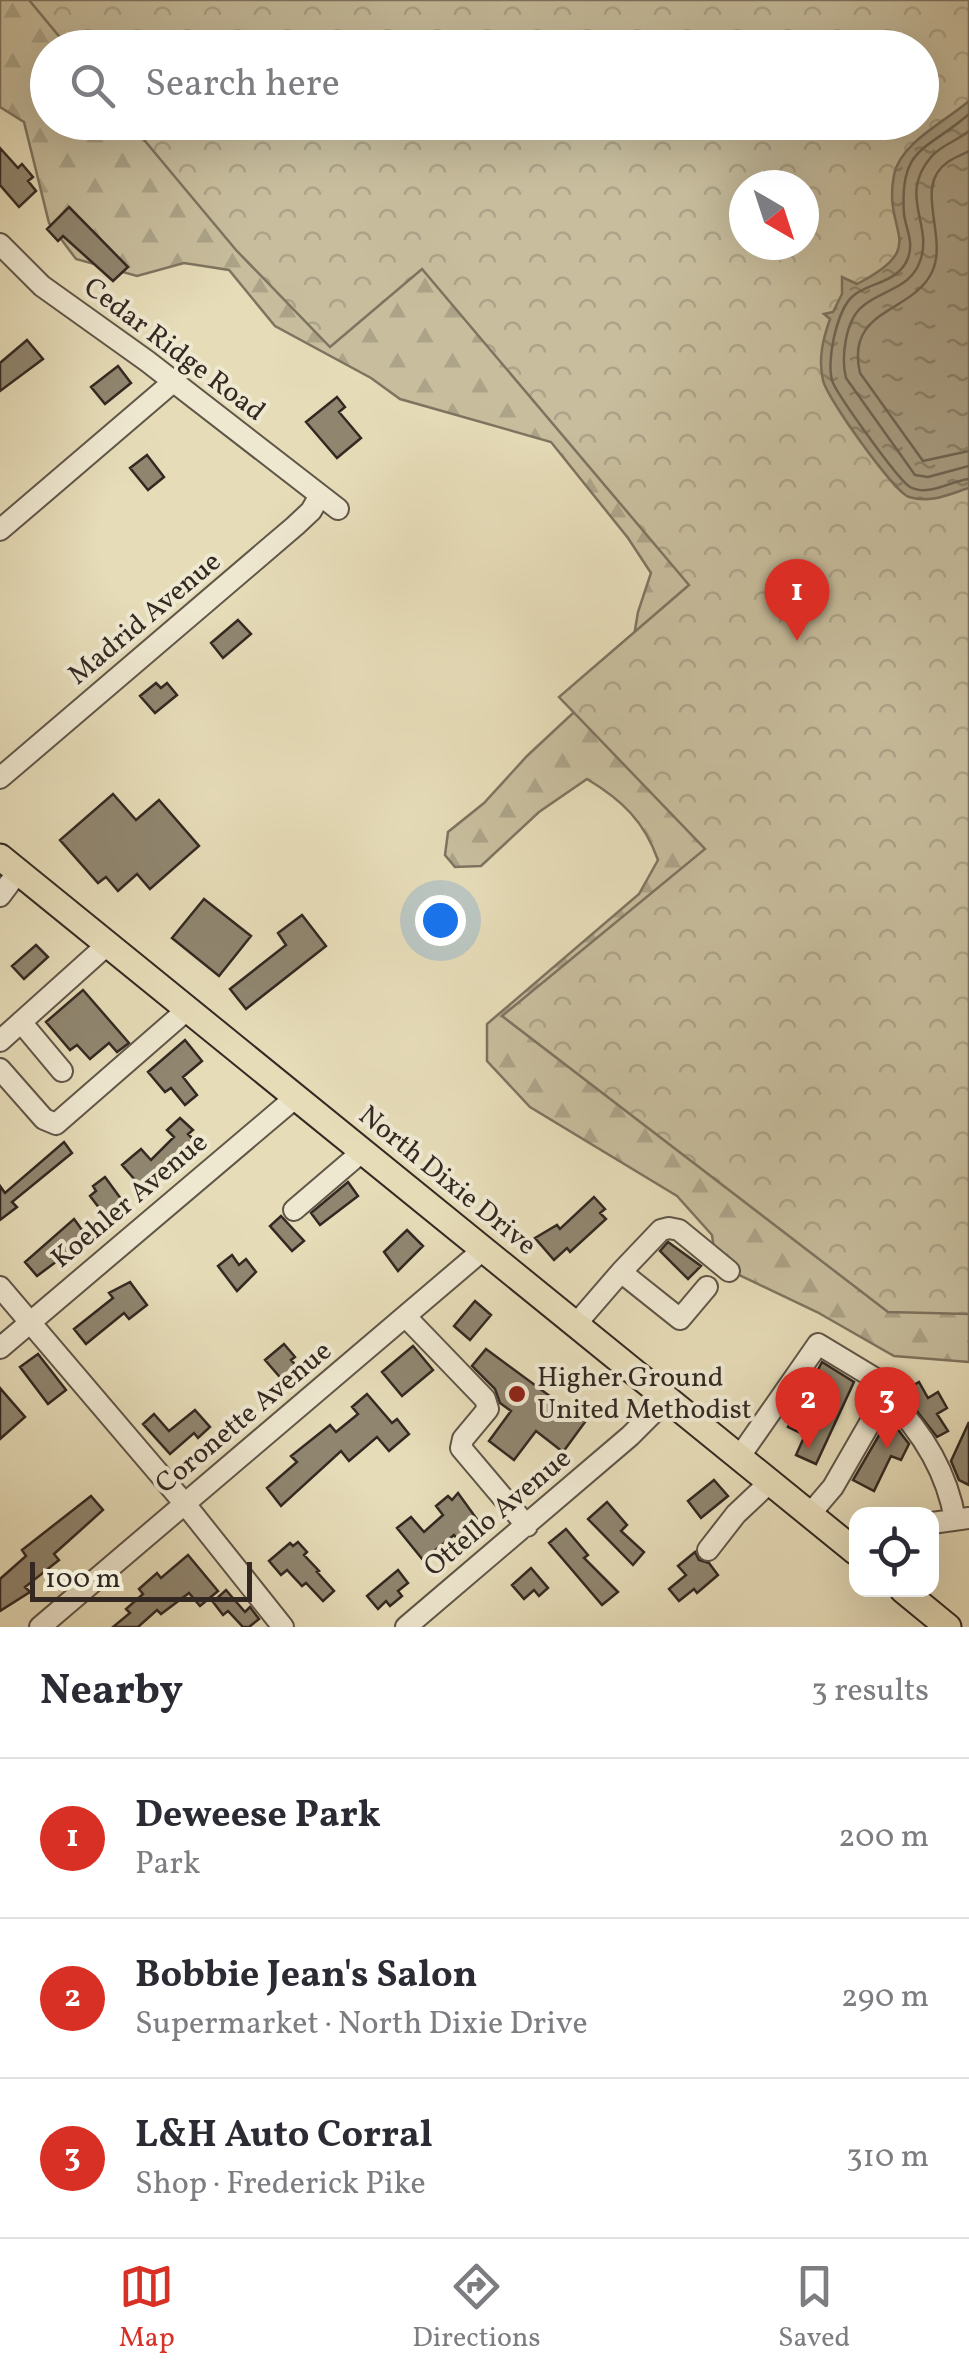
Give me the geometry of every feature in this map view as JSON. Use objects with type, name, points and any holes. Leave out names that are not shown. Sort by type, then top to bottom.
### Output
[{"type":"main road","name":"North Dixie Drive","points":[[9,864],[849,1546]]},
{"type":"main road","points":[[912,1597],[948,1627]]},
{"type":"street","name":"Cedar Ridge Road","points":[[0,244],[42,286],[338,509]]},
{"type":"street","points":[[0,530],[173,382]]},
{"type":"street","name":"Madrid Avenue","points":[[0,778],[295,526],[312,511],[319,497]]},
{"type":"street","points":[[0,896],[9,864]]},
{"type":"street","points":[[0,1041],[108,944]]},
{"type":"street","points":[[0,1068],[44,1120],[56,1124],[188,1009]]},
{"type":"street","points":[[21,1022],[62,1071]]},
{"type":"street","name":"Koehler Avenue","points":[[0,1348],[296,1097]]},
{"type":"street","points":[[294,1210],[363,1151]]},
{"type":"street","points":[[576,1324],[661,1230],[679,1230],[729,1271]]},
{"type":"street","name":"Coronette Avenue","points":[[40,1627],[484,1249]]},
{"type":"street","points":[[622,1272],[680,1319],[707,1287]]},
{"type":"street","points":[[0,1287],[185,1504],[283,1627]]},
{"type":"street","points":[[406,1317],[485,1399],[488,1409],[464,1439],[462,1448],[526,1526]]},
{"type":"street","points":[[740,1456],[818,1344],[881,1382],[886,1395],[915,1424],[962,1519]]},
{"type":"street","points":[[810,1514],[834,1487],[886,1395]]},
{"type":"street","name":"Ottello Avenue","points":[[406,1627],[630,1436],[668,1398]]},
{"type":"street","points":[[708,1550],[736,1514],[770,1482]]},
{"type":"green space","points":[[0,0],[639,0],[629,30],[30,30],[30,140],[612,140],[744,281],[969,888],[969,1362],[894,1356],[817,1312],[716,1264],[712,1235],[677,1196],[530,1107],[487,1061],[487,1024],[639,894],[658,860],[630,813],[587,779],[539,812],[481,866],[455,867],[445,855],[448,832],[484,803],[527,756],[630,660],[638,612],[651,573],[628,538],[551,442],[400,399],[371,378],[275,326],[229,270],[184,263],[137,276],[76,259],[49,223],[24,122],[0,107]]},
{"type":"green space","points":[[29,0],[969,0],[969,1314],[888,1312],[502,1016],[705,849],[559,697],[689,585],[422,269],[330,347],[236,250],[144,140],[939,140],[939,30],[54,30]]},
{"type":"water","points":[[969,101],[969,488],[917,499],[909,497],[890,479],[848,423],[827,390],[821,357],[830,319],[824,314],[833,312],[842,294],[842,277],[857,284],[880,271],[899,248],[892,195],[894,175],[898,163],[918,140],[939,140],[939,124]]},
{"type":"building","points":[[0,148],[18,168],[22,164],[33,177],[28,181],[36,191],[19,207],[0,185]]},
{"type":"building","points":[[69,207],[128,267],[113,281],[63,236],[58,241],[47,229]]},
{"type":"building","points":[[27,340],[43,359],[0,391],[0,363]]},
{"type":"building","points":[[118,366],[131,383],[105,404],[91,387]]},
{"type":"building","points":[[337,397],[345,407],[339,412],[361,438],[337,458],[306,422]]},
{"type":"building","points":[[147,455],[164,477],[148,490],[130,468]]},
{"type":"building","points":[[238,620],[251,634],[223,658],[211,643]]},
{"type":"building","points":[[156,683],[161,688],[167,683],[177,695],[155,713],[140,696]]},
{"type":"building","points":[[113,794],[136,820],[159,800],[199,846],[150,889],[137,874],[118,891],[106,877],[98,883],[60,840]]},
{"type":"building","points":[[204,899],[251,936],[219,976],[172,938]]},
{"type":"building","points":[[302,915],[326,946],[246,1009],[230,989],[286,945],[278,933]]},
{"type":"building","points":[[36,945],[48,957],[24,979],[12,966]]},
{"type":"building","points":[[83,990],[129,1043],[117,1052],[109,1043],[90,1059],[77,1045],[70,1050],[46,1022]]},
{"type":"building","points":[[185,1040],[202,1061],[183,1077],[197,1095],[185,1105],[171,1088],[165,1092],[148,1072]]},
{"type":"building","points":[[180,1118],[193,1130],[188,1134],[195,1141],[142,1188],[122,1165],[141,1149],[151,1160],[174,1137],[167,1130]]},
{"type":"building","points":[[64,1142],[72,1153],[12,1202],[17,1207],[0,1220],[0,1186],[5,1193]]},
{"type":"building","points":[[105,1177],[124,1203],[106,1217],[90,1196],[96,1191],[93,1186]]},
{"type":"building","points":[[348,1182],[358,1196],[320,1225],[311,1213]]},
{"type":"building","points":[[594,1197],[605,1209],[600,1213],[606,1219],[570,1252],[567,1248],[554,1260],[535,1238],[557,1225],[560,1229]]},
{"type":"building","points":[[281,1216],[304,1241],[292,1251],[270,1226]]},
{"type":"building","points":[[74,1219],[88,1238],[37,1276],[25,1262]]},
{"type":"building","points":[[407,1230],[423,1246],[398,1271],[384,1252]]},
{"type":"building","points":[[668,1242],[701,1266],[688,1279],[660,1251]]},
{"type":"building","points":[[232,1255],[239,1265],[246,1259],[256,1272],[237,1291],[218,1266]]},
{"type":"building","points":[[130,1282],[147,1305],[129,1319],[124,1313],[86,1344],[74,1329],[113,1298],[109,1293]]},
{"type":"building","points":[[475,1301],[491,1315],[470,1340],[454,1326]]},
{"type":"building","points":[[284,1344],[300,1370],[285,1383],[265,1360]]},
{"type":"building","points":[[413,1346],[433,1370],[402,1396],[382,1372]]},
{"type":"building","name":"Higher Ground United Methodist","points":[[486,1349],[585,1422],[563,1452],[536,1431],[514,1460],[489,1441],[511,1411],[500,1403],[495,1389],[472,1366]]},
{"type":"building","points":[[38,1354],[66,1390],[48,1404],[20,1367]]},
{"type":"building","points":[[822,1362],[854,1382],[816,1464],[796,1455],[805,1435],[788,1427]]},
{"type":"building","points":[[919,1382],[928,1398],[938,1392],[947,1408],[937,1414],[948,1431],[937,1437],[902,1392]]},
{"type":"building","points":[[0,1388],[25,1417],[0,1439]]},
{"type":"building","points":[[367,1394],[392,1423],[397,1419],[409,1434],[389,1451],[377,1437],[349,1461],[341,1451],[281,1506],[267,1488],[297,1462],[291,1456],[330,1425],[336,1432],[358,1414],[352,1407]]},
{"type":"building","points":[[195,1410],[210,1427],[198,1438],[194,1433],[170,1454],[143,1424],[154,1414],[169,1431]]},
{"type":"building","points":[[889,1418],[909,1444],[901,1460],[891,1456],[874,1491],[853,1480]]},
{"type":"building","points":[[969,1422],[969,1485],[959,1480],[951,1461]]},
{"type":"building","points":[[714,1480],[728,1496],[701,1518],[688,1501]]},
{"type":"building","points":[[458,1493],[479,1522],[459,1541],[454,1535],[423,1560],[397,1528],[411,1517],[424,1532],[443,1515],[436,1506]]},
{"type":"building","points":[[91,1496],[103,1510],[54,1554],[59,1560],[25,1587],[30,1592],[0,1611],[0,1579],[26,1556],[22,1550]]},
{"type":"building","points":[[607,1502],[627,1525],[621,1531],[644,1552],[633,1565],[588,1519]]},
{"type":"building","points":[[566,1529],[588,1555],[584,1558],[618,1592],[602,1605],[549,1543]]},
{"type":"building","points":[[298,1542],[334,1591],[323,1601],[306,1583],[302,1586],[287,1570],[281,1575],[269,1561],[290,1543],[293,1546]]},
{"type":"building","points":[[695,1552],[718,1575],[697,1593],[694,1589],[679,1601],[669,1589],[686,1575],[678,1566]]},
{"type":"building","points":[[188,1555],[218,1591],[200,1606],[189,1593],[161,1614],[157,1610],[138,1627],[113,1627],[130,1613],[126,1609],[143,1594],[139,1589],[157,1573],[161,1578]]},
{"type":"building","points":[[531,1568],[548,1588],[539,1596],[534,1590],[524,1599],[512,1585]]},
{"type":"building","points":[[398,1570],[408,1583],[398,1591],[402,1596],[390,1606],[386,1601],[378,1609],[367,1596]]},
{"type":"building","points":[[226,1590],[245,1612],[250,1607],[259,1619],[243,1627],[228,1611],[223,1615],[213,1602]]},
{"type":"place","name":"Deweese Park","points":[[797,641]]},
{"type":"place","name":"Higher Ground United Methodist","points":[[517,1394]]},
{"type":"place","name":"Bobbie Jean's Salon","points":[[808,1449]]},
{"type":"place","name":"L&H Auto Corral","points":[[887,1449]]}]
